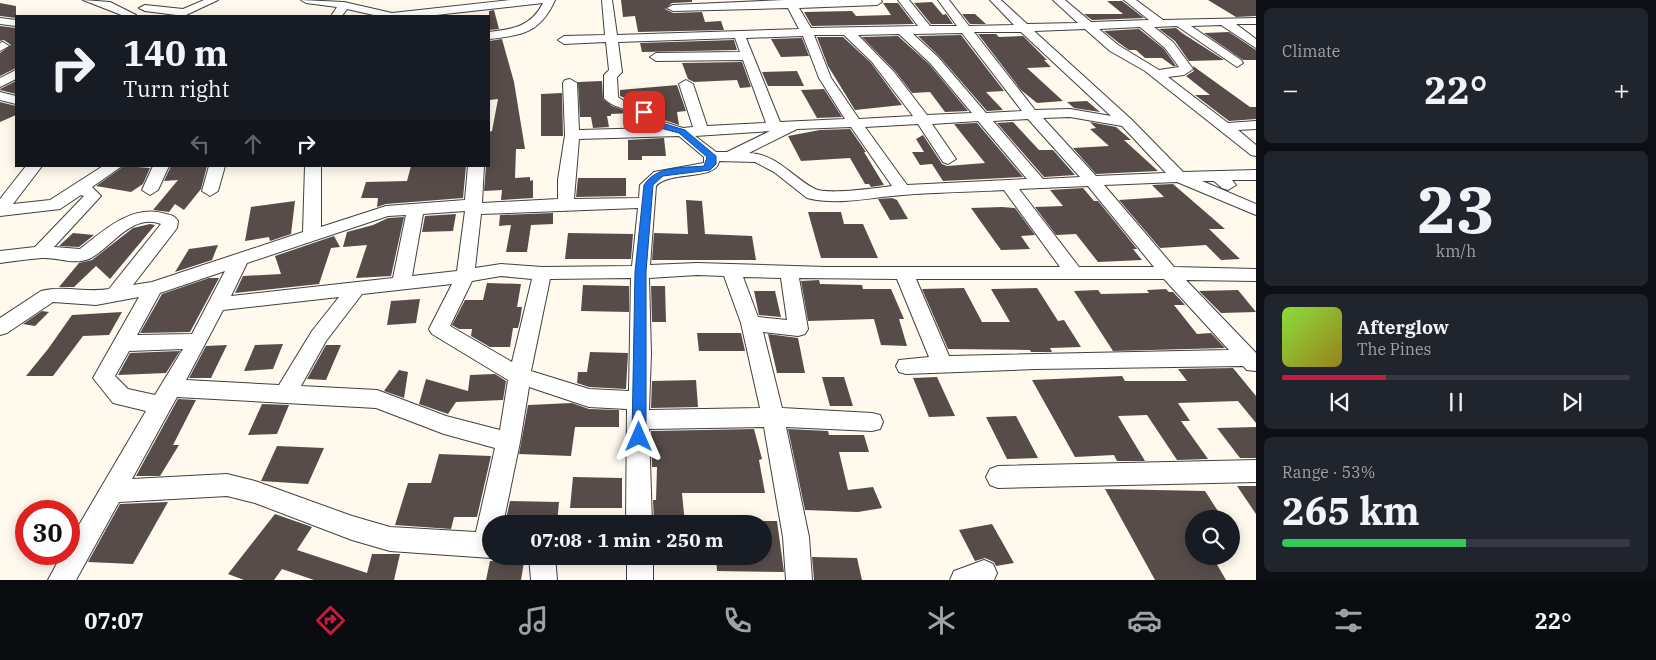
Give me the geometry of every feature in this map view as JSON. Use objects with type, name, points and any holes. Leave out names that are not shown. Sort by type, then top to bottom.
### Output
[{"type":"street","points":[[88,0],[106,4],[127,15]]},
{"type":"street","points":[[131,15],[160,0]]},
{"type":"street","points":[[145,8],[184,13],[213,0]]},
{"type":"street","points":[[301,0],[342,5],[387,15]]},
{"type":"street","points":[[337,15],[342,5],[364,0]]},
{"type":"street","points":[[397,0],[399,15]]},
{"type":"street","points":[[408,15],[541,0]]},
{"type":"street","points":[[490,35],[518,32],[534,25],[544,14],[550,0]]},
{"type":"street","points":[[607,0],[616,72],[610,75],[611,98],[619,104],[644,112],[652,123],[682,132],[712,156],[758,158],[779,169],[813,195],[840,196],[903,190],[1179,176],[1256,175]]},
{"type":"street","points":[[904,0],[926,29]]},
{"type":"street","points":[[943,0],[1031,114],[1092,181],[1169,273],[1252,362]]},
{"type":"street","points":[[995,0],[1127,123],[1179,176],[1256,209]]},
{"type":"street","points":[[1058,0],[1090,25],[1114,48],[1156,74],[1256,152]]},
{"type":"street","points":[[1129,0],[1160,23]]},
{"type":"street","points":[[564,40],[613,39],[675,18],[791,2],[877,2]]},
{"type":"street","points":[[791,2],[807,32],[825,78],[903,190]]},
{"type":"street","points":[[675,18],[739,34],[1256,21]]},
{"type":"street","points":[[0,21],[15,23]]},
{"type":"street","points":[[1223,22],[1256,44]]},
{"type":"street","points":[[1180,23],[1237,63]]},
{"type":"street","points":[[1143,24],[1168,44],[1187,69],[1179,72],[1156,74]]},
{"type":"street","points":[[902,30],[934,60],[980,117],[1038,183]]},
{"type":"street","points":[[847,31],[866,46],[884,66],[948,159]]},
{"type":"street","points":[[739,34],[774,126]]},
{"type":"street","points":[[656,57],[747,56]]},
{"type":"street","points":[[0,83],[15,75]]},
{"type":"street","points":[[566,204],[566,180],[572,135],[570,83]]},
{"type":"street","points":[[686,84],[701,130]]},
{"type":"street","points":[[0,96],[15,100]]},
{"type":"street","points":[[572,135],[682,132],[794,125],[1070,113],[1127,123]]},
{"type":"street","points":[[730,156],[794,125]]},
{"type":"street","points":[[1225,127],[1256,125]]},
{"type":"street","points":[[639,515],[640,272],[648,185],[658,175],[707,168],[711,164],[712,156]]},
{"type":"street","points":[[0,210],[33,167]]},
{"type":"street","points":[[0,210],[54,205],[80,190],[113,167]]},
{"type":"street","points":[[150,190],[161,167]]},
{"type":"street","points":[[210,192],[217,167]]},
{"type":"street","points":[[312,235],[313,167]]},
{"type":"street","points":[[476,167],[465,276],[439,329],[519,376],[589,398],[639,410],[872,422]]},
{"type":"street","points":[[1218,176],[1256,209]]},
{"type":"street","points":[[1008,184],[1074,272]]},
{"type":"street","points":[[44,252],[43,248],[93,196],[87,191],[80,190]]},
{"type":"street","points":[[0,328],[48,296],[58,294],[96,298],[153,288],[386,211],[416,208],[647,203]]},
{"type":"street","points":[[400,283],[416,208]]},
{"type":"street","points":[[0,257],[44,252],[78,256],[86,253],[133,218],[164,218],[170,221],[168,228],[114,296]]},
{"type":"street","points":[[61,580],[198,340],[240,259]]},
{"type":"street","points":[[217,304],[465,276],[501,270],[542,272],[731,270],[834,273],[1074,272],[1256,275]]},
{"type":"street","points":[[731,270],[751,323],[773,417],[796,537],[799,580]]},
{"type":"street","points":[[751,323],[798,328],[788,271]]},
{"type":"street","points":[[495,515],[516,407],[519,376],[542,272]]},
{"type":"street","points":[[904,273],[942,364]]},
{"type":"street","points":[[153,288],[106,373],[106,382],[121,397],[128,400],[286,393],[377,399],[444,425],[509,442]]},
{"type":"street","points":[[286,393],[319,336],[357,288]]},
{"type":"street","points":[[123,343],[198,340]]},
{"type":"street","points":[[906,366],[1034,361],[1252,362]]},
{"type":"street","points":[[998,477],[1256,471]]},
{"type":"street","points":[[111,491],[227,485],[254,492],[352,528],[390,539],[482,546]]},
{"type":"street","points":[[543,565],[544,580]]},
{"type":"street","points":[[640,565],[640,580]]},
{"type":"building","points":[[621,0],[692,0],[692,2],[672,3],[665,9],[673,13],[702,12],[705,22],[721,21],[724,30],[638,32],[635,16],[623,17]]},
{"type":"building","points":[[1208,0],[1256,0],[1256,16],[1236,17]]},
{"type":"building","points":[[1107,1],[1122,1],[1144,18],[1092,20],[1084,14],[1123,14]]},
{"type":"building","points":[[932,2],[943,15],[946,14],[953,24],[931,24],[914,3]]},
{"type":"building","points":[[0,3],[16,6],[15,18],[0,16]]},
{"type":"building","points":[[883,3],[898,3],[914,24],[812,26],[804,12],[852,11],[856,16],[891,15]]},
{"type":"building","points":[[494,10],[499,29],[490,30],[489,11]]},
{"type":"building","points":[[962,14],[975,14],[986,24],[970,24]]},
{"type":"building","points":[[0,26],[15,28],[15,68],[0,76],[0,53],[11,45],[4,40],[0,41]]},
{"type":"building","points":[[1176,28],[1224,60],[1189,61],[1175,41],[1159,29]]},
{"type":"building","points":[[1139,29],[1164,49],[1176,66],[1162,58],[1145,58],[1136,50],[1129,50],[1104,31]]},
{"type":"building","points":[[1229,32],[1256,50],[1256,60],[1243,60],[1204,33]]},
{"type":"building","points":[[978,34],[996,34],[999,37],[1023,36],[1047,60],[1044,60],[1051,67],[1027,68],[1063,101],[1037,103],[1021,90]]},
{"type":"building","points":[[961,35],[1004,91],[986,92],[1003,110],[987,111],[939,56],[918,36]]},
{"type":"building","points":[[898,36],[929,64],[968,111],[945,112],[930,92],[912,93],[895,71],[862,37]]},
{"type":"building","points":[[817,37],[843,37],[871,63],[902,105],[855,110],[828,66]]},
{"type":"building","points":[[802,38],[809,56],[781,57],[771,39]]},
{"type":"building","points":[[502,39],[514,82],[525,149],[516,149],[515,178],[530,177],[530,181],[533,180],[533,198],[501,200],[502,190],[484,191],[486,167],[490,167],[490,132],[492,131],[498,99],[490,100],[490,41]]},
{"type":"building","points":[[734,40],[737,50],[642,52],[640,43]]},
{"type":"building","points":[[742,62],[751,87],[740,88],[737,80],[694,82],[688,79],[682,63]]},
{"type":"building","points":[[1193,66],[1250,107],[1256,107],[1256,119],[1229,121],[1195,95],[1210,95],[1186,76],[1194,71]]},
{"type":"building","points":[[797,71],[804,86],[768,86],[762,72]]},
{"type":"building","points":[[602,81],[603,99],[612,106],[631,113],[611,114],[611,116],[607,116],[609,127],[593,128],[591,117],[580,117],[578,82]]},
{"type":"building","points":[[15,82],[15,94],[0,89]]},
{"type":"building","points":[[677,85],[686,111],[677,112],[679,125],[658,118],[650,107],[620,96],[620,90]]},
{"type":"building","points":[[824,89],[842,117],[817,118],[801,90]]},
{"type":"building","points":[[562,93],[563,136],[541,136],[541,94]]},
{"type":"building","points":[[1087,101],[1100,112],[1074,108],[1067,102]]},
{"type":"building","points":[[0,102],[15,106],[15,115],[0,122]]},
{"type":"building","points":[[1013,122],[1039,150],[1053,150],[1075,175],[1044,177],[997,123]]},
{"type":"building","points":[[1090,122],[1116,127],[1131,140],[1124,140],[1158,171],[1096,174],[1073,148],[1109,146],[1090,129],[1096,128]]},
{"type":"building","points":[[977,123],[1023,177],[943,181],[932,164],[920,165],[912,152],[924,152],[916,139],[923,135],[942,164],[947,166],[985,163],[954,124]]},
{"type":"building","points":[[850,129],[866,152],[864,152],[884,185],[871,187],[869,184],[865,184],[850,158],[801,161],[788,136],[820,130]]},
{"type":"building","points":[[664,138],[666,156],[642,156],[642,160],[628,160],[628,140]]},
{"type":"building","points":[[123,167],[150,168],[143,184],[131,192],[96,186]]},
{"type":"building","points":[[171,167],[207,167],[201,189],[184,210],[175,204],[169,212],[153,210],[178,180],[164,181]]},
{"type":"building","points":[[411,167],[466,167],[463,198],[386,204],[377,207],[378,198],[361,198],[366,182],[407,181]]},
{"type":"building","points":[[578,178],[626,178],[626,196],[576,197]]},
{"type":"building","points":[[1173,184],[1225,229],[1209,229],[1240,259],[1221,260],[1206,245],[1160,248],[1119,200],[1164,197],[1152,185]]},
{"type":"building","points":[[1083,188],[1094,201],[1098,201],[1137,249],[1133,249],[1142,260],[1098,262],[1076,234],[1056,235],[1035,207],[1063,206],[1050,190]]},
{"type":"building","points":[[892,198],[897,200],[908,219],[890,220],[878,199]]},
{"type":"building","points":[[686,200],[702,201],[705,234],[752,236],[756,260],[652,260],[654,233],[688,234]]},
{"type":"building","points":[[295,201],[291,234],[270,241],[269,237],[245,241],[251,207]]},
{"type":"building","points":[[971,208],[1015,208],[1035,235],[1021,236],[1030,249],[1001,250]]},
{"type":"building","points":[[808,212],[841,212],[844,224],[863,224],[878,258],[821,258]]},
{"type":"building","points":[[553,213],[553,224],[531,225],[527,252],[506,252],[511,225],[499,226],[500,215]]},
{"type":"building","points":[[456,214],[453,231],[422,232],[425,216]]},
{"type":"building","points":[[404,217],[391,276],[356,278],[367,245],[343,247],[347,232],[373,225],[388,218]]},
{"type":"building","points":[[150,224],[155,225],[110,279],[96,266],[74,287],[59,287],[79,263],[92,260],[133,228]]},
{"type":"building","points":[[73,233],[94,235],[79,247],[59,246]]},
{"type":"building","points":[[568,233],[633,234],[631,259],[565,259]]},
{"type":"building","points":[[334,236],[340,247],[331,248],[319,284],[235,293],[243,276],[281,274],[275,256]]},
{"type":"building","points":[[218,245],[212,260],[175,272],[189,249]]},
{"type":"building","points":[[209,278],[219,278],[190,332],[140,333],[162,294]]},
{"type":"building","points":[[819,280],[820,284],[862,285],[863,289],[891,289],[904,319],[899,319],[907,346],[881,345],[874,319],[808,321],[801,281]]},
{"type":"building","points":[[487,283],[521,284],[517,307],[522,307],[520,320],[518,328],[513,328],[510,347],[490,347],[471,336],[472,329],[459,329],[452,325],[465,300],[483,300]]},
{"type":"building","points":[[583,285],[629,286],[629,312],[581,311]]},
{"type":"building","points":[[651,286],[665,286],[666,322],[652,322]]},
{"type":"building","points":[[964,288],[982,322],[1010,322],[991,289],[1037,288],[1058,321],[1064,320],[1081,347],[1050,348],[1052,352],[948,349],[922,289]]},
{"type":"building","points":[[1166,289],[1169,292],[1173,292],[1185,305],[1174,305],[1197,334],[1211,333],[1225,348],[1113,351],[1074,291],[1098,290],[1101,294],[1149,293],[1147,290]]},
{"type":"building","points":[[1238,290],[1256,312],[1221,313],[1199,291]]},
{"type":"building","points":[[754,291],[775,291],[781,317],[759,315]]},
{"type":"building","points":[[420,299],[416,323],[387,325],[391,301]]},
{"type":"building","points":[[42,311],[49,312],[35,326],[23,324]]},
{"type":"building","points":[[122,312],[109,335],[83,336],[53,376],[26,376],[72,315]]},
{"type":"building","points":[[697,333],[741,333],[745,351],[699,351]]},
{"type":"building","points":[[768,334],[798,338],[805,373],[777,373]]},
{"type":"building","points":[[283,344],[273,369],[244,371],[255,345]]},
{"type":"building","points":[[227,345],[211,378],[189,378],[206,346]]},
{"type":"building","points":[[326,345],[341,345],[326,380],[307,379]]},
{"type":"building","points":[[180,351],[166,373],[118,375],[130,353]]},
{"type":"building","points":[[590,352],[628,353],[626,389],[589,387],[577,383],[578,372],[587,372]]},
{"type":"building","points":[[1233,368],[1256,396],[1256,423],[1238,401],[1178,403],[1190,421],[1181,421],[1208,459],[1177,460],[1147,415],[1118,416],[1145,461],[1117,461],[1114,455],[1075,457],[1032,380],[1122,376],[1125,381],[1187,381],[1178,369]]},
{"type":"building","points":[[399,370],[408,372],[404,398],[384,391]]},
{"type":"building","points":[[495,374],[506,381],[503,400],[456,402],[448,414],[419,404],[426,379],[468,391],[470,375]]},
{"type":"building","points":[[822,377],[844,377],[853,406],[830,406]]},
{"type":"building","points":[[937,377],[955,416],[929,417],[913,378]]},
{"type":"building","points":[[696,380],[698,407],[651,408],[652,381]]},
{"type":"building","points":[[178,399],[196,400],[173,445],[179,445],[160,476],[136,476]]},
{"type":"building","points":[[572,403],[589,409],[619,410],[619,427],[575,427],[571,456],[519,454],[528,405]]},
{"type":"building","points":[[262,404],[289,405],[277,434],[248,435]]},
{"type":"building","points":[[1016,416],[1038,458],[1007,459],[986,417]]},
{"type":"building","points":[[1256,427],[1256,458],[1240,458],[1217,428]]},
{"type":"building","points":[[754,429],[762,459],[759,460],[765,493],[682,493],[684,515],[654,515],[653,500],[656,500],[657,467],[652,467],[651,431]]},
{"type":"building","points":[[788,429],[828,431],[829,435],[864,435],[869,452],[839,452],[848,490],[873,487],[882,508],[858,512],[805,510]]},
{"type":"building","points":[[277,446],[324,448],[308,484],[261,481]]},
{"type":"building","points":[[439,454],[491,456],[477,517],[454,517],[451,529],[395,525],[408,483],[431,483]]},
{"type":"building","points":[[573,477],[622,478],[622,508],[570,508]]},
{"type":"building","points":[[1237,486],[1256,486],[1256,514]]},
{"type":"building","points":[[1105,489],[1205,491],[1217,510],[1185,510],[1185,565],[1217,565],[1226,580],[1155,580]]},
{"type":"building","points":[[510,501],[559,502],[558,515],[507,515]]},
{"type":"building","points":[[168,502],[133,564],[88,562],[120,504]]},
{"type":"building","points":[[275,514],[312,527],[297,550],[367,573],[372,554],[400,554],[394,580],[314,580],[282,569],[274,580],[244,580],[228,574]]},
{"type":"building","points":[[772,521],[777,521],[784,572],[717,571],[717,565],[772,565]]},
{"type":"building","points":[[992,524],[1014,563],[996,566],[994,562],[985,558],[975,561],[959,530]]},
{"type":"building","points":[[812,557],[857,558],[862,580],[814,580]]},
{"type":"building","points":[[489,565],[524,565],[521,580],[486,580]]},
{"type":"route","points":[[639,437],[640,272],[648,185],[653,178],[661,173],[707,168],[711,164],[712,156],[682,132],[652,123],[644,112]]}]
